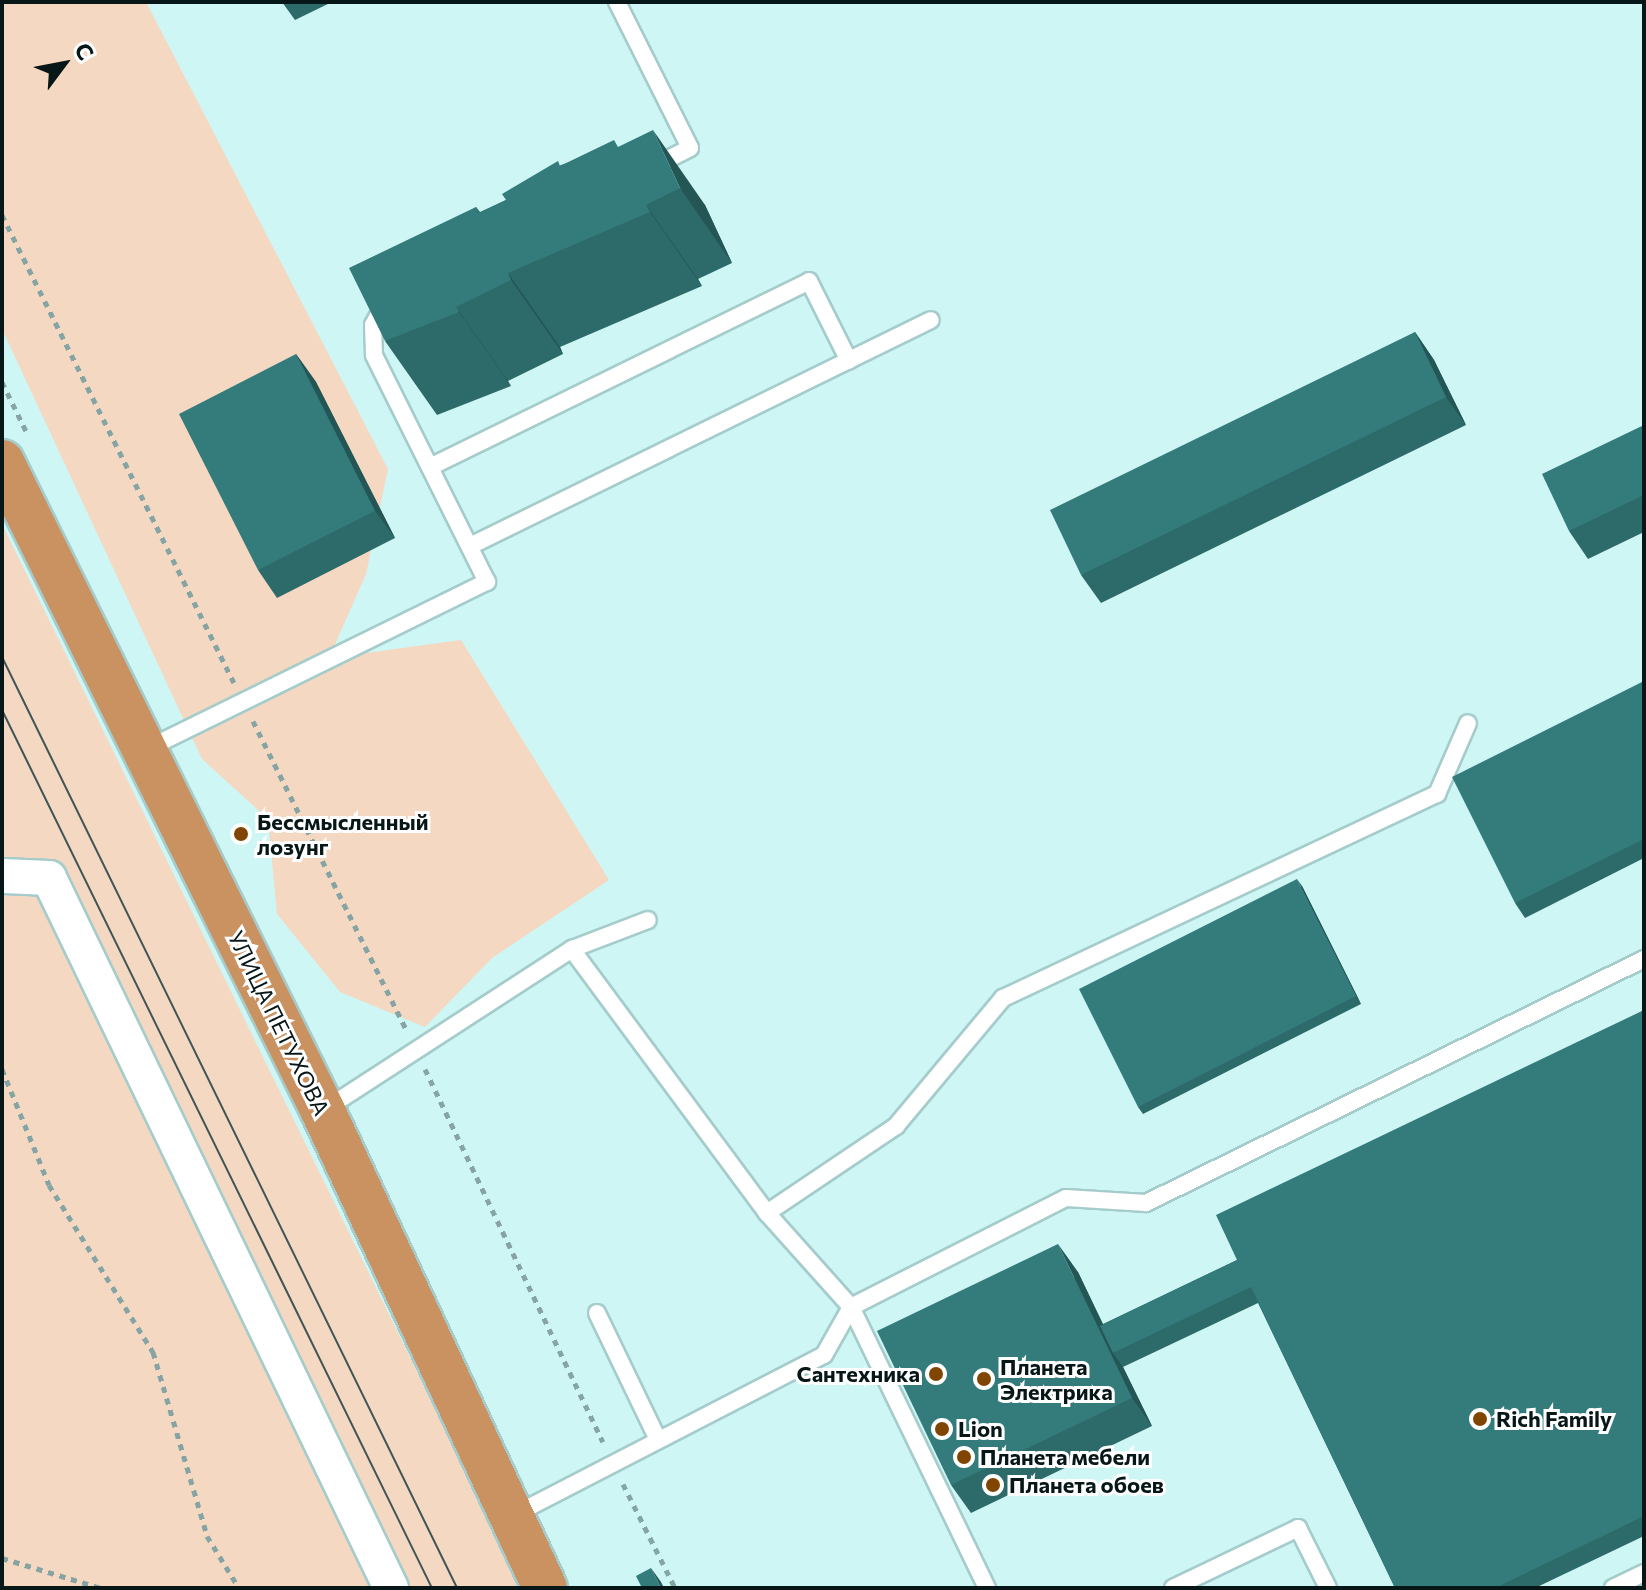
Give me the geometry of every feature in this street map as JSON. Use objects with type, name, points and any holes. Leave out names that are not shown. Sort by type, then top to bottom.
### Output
[{"type":"highway","name":"УЛИЦА ПЕТУХОВА","points":[[2,462],[323,1111],[545,1588]]},
{"type":"street","points":[[2,876],[49,878],[391,1588]]},
{"type":"lane","points":[[617,2],[690,148],[633,176]]},
{"type":"lane","points":[[430,467],[809,281],[849,361]]},
{"type":"lane","points":[[145,750],[487,582],[371,338],[377,313],[408,289]]},
{"type":"lane","points":[[470,546],[931,320]]},
{"type":"lane","points":[[767,1213],[896,1126],[1003,998],[1437,794],[1468,723]]},
{"type":"lane","points":[[323,1111],[572,949],[648,920]]},
{"type":"lane","points":[[572,949],[767,1213],[851,1307],[987,1588]]},
{"type":"lane","points":[[510,1516],[824,1355],[851,1307],[1066,1198],[1146,1203],[1644,959]]},
{"type":"lane","points":[[597,1313],[658,1440]]},
{"type":"lane","points":[[1173,1588],[1298,1528],[1328,1588]]},
{"type":"lane","points":[[1613,1588],[1644,1573]]},
{"type":"path","points":[[2,215],[417,1051],[675,1588]]},
{"type":"path","points":[[2,1069],[49,1185],[153,1352],[207,1536],[239,1588]]},
{"type":"path","points":[[2,1558],[101,1588]]},
{"type":"shaded area","points":[[2,2],[146,2],[388,469],[366,574],[329,658],[461,640],[609,880],[492,958],[425,1027],[340,992],[277,914],[268,819],[202,759],[2,329]]},
{"type":"shaded area","points":[[2,524],[523,1588],[2,1588]]},
{"type":"building","points":[[653,130],[680,188],[646,205],[650,212],[508,273],[511,280],[456,307],[459,312],[385,341],[349,268],[476,207],[479,213],[506,200],[502,194],[558,161],[560,166],[614,140],[618,147]]},
{"type":"building","points":[[1415,332],[1446,397],[1081,575],[1050,510]]},
{"type":"building","points":[[296,354],[375,511],[258,570],[179,414]]},
{"type":"building","points":[[1644,425],[1644,495],[1569,531],[1542,474]]},
{"type":"building","points":[[1644,681],[1644,839],[1515,903],[1452,777]]},
{"type":"building","points":[[1297,879],[1356,996],[1138,1107],[1079,989]]},
{"type":"building","name":"Rich Family","points":[[1644,1010],[1644,1516],[1495,1588],[1395,1588],[1251,1287],[1113,1353],[1100,1326],[1237,1260],[1216,1215]]},
{"type":"building","points":[[1058,1244],[1132,1398],[951,1485],[877,1331]]},
{"type":"building","points":[[651,1568],[661,1588],[642,1588],[636,1576]]},
{"type":"tram line","points":[[2,657],[457,1588]]},
{"type":"tram line","points":[[2,710],[432,1588]]},
{"type":"place","name":"Бессмысленный лозунг","points":[[241,834]]},
{"type":"place","name":"Сантехника","points":[[936,1374]]},
{"type":"place","name":"Планета Электрика","points":[[984,1379]]},
{"type":"place","name":"Rich Family","points":[[1480,1419]]},
{"type":"place","name":"Lion","points":[[942,1429]]},
{"type":"place","name":"Планета мебели","points":[[964,1457]]},
{"type":"place","name":"Планета обоев","points":[[993,1485]]}]
